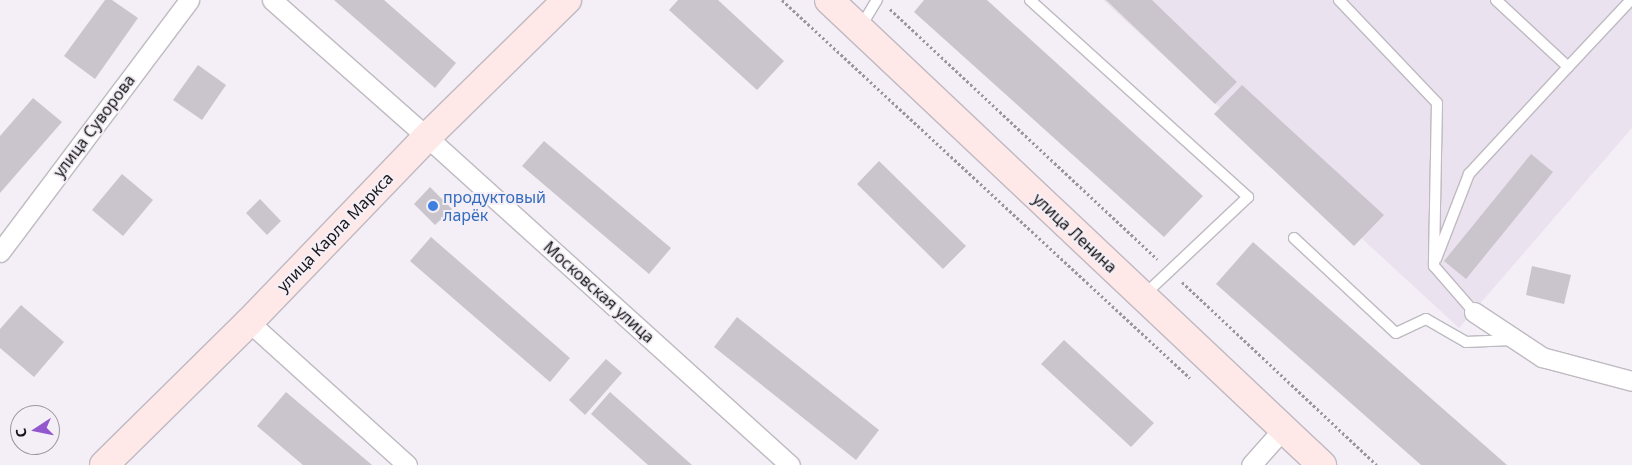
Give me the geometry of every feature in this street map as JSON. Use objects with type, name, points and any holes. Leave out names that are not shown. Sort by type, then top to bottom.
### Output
[{"type":"main road","name":"улица Карла Маркса","points":[[104,465],[249,322],[428,137],[567,0]]},
{"type":"main road","name":"улица Ленина","points":[[829,0],[1322,465]]},
{"type":"street","name":"улица Суворова","points":[[0,252],[189,0]]},
{"type":"street","name":"Московская улица","points":[[272,0],[428,137],[790,465]]},
{"type":"street","points":[[1474,312],[1542,357],[1632,381]]},
{"type":"street","points":[[249,322],[407,465]]},
{"type":"street","points":[[1251,465],[1283,429]]},
{"type":"lane","points":[[860,29],[877,0]]},
{"type":"lane","points":[[1030,0],[1248,197],[1143,297]]},
{"type":"lane","points":[[1339,0],[1438,103],[1434,266],[1474,312]]},
{"type":"lane","points":[[1496,0],[1568,68]]},
{"type":"lane","points":[[1434,266],[1469,174],[1631,0]]},
{"type":"lane","points":[[1294,238],[1396,333],[1426,319],[1466,342],[1515,340]]},
{"type":"path","points":[[782,0],[1193,381]]},
{"type":"path","points":[[888,7],[1376,465]]},
{"type":"shaded area","points":[[1103,0],[1632,0],[1632,128],[1459,328]]},
{"type":"building","points":[[105,0],[112,0],[138,18],[95,79],[64,56]]},
{"type":"building","points":[[334,0],[384,0],[456,63],[435,88]]},
{"type":"building","points":[[678,0],[718,0],[784,61],[757,90],[669,10]]},
{"type":"building","points":[[924,0],[987,0],[1203,196],[1164,237],[914,12]]},
{"type":"building","points":[[1106,0],[1152,0],[1237,82],[1215,104]]},
{"type":"building","points":[[198,65],[226,85],[202,120],[173,100]]},
{"type":"building","points":[[1242,85],[1384,215],[1354,246],[1214,114]]},
{"type":"building","points":[[33,98],[62,122],[0,193],[0,136]]},
{"type":"building","points":[[544,141],[671,248],[649,274],[522,166]]},
{"type":"building","points":[[1531,154],[1553,172],[1466,279],[1444,261]]},
{"type":"building","points":[[879,161],[966,246],[943,269],[857,184]]},
{"type":"building","points":[[122,174],[153,200],[123,236],[92,210]]},
{"type":"building","name":"продуктовый ларёк","points":[[430,187],[452,209],[435,225],[414,204]]},
{"type":"building","points":[[260,199],[281,221],[267,235],[246,213]]},
{"type":"building","points":[[431,237],[570,358],[550,382],[410,261]]},
{"type":"building","points":[[1253,242],[1507,465],[1421,465],[1216,284]]},
{"type":"building","points":[[1532,266],[1571,275],[1564,304],[1526,295]]},
{"type":"building","points":[[21,305],[64,342],[34,377],[0,348],[0,329]]},
{"type":"building","points":[[737,317],[879,430],[856,460],[714,347]]},
{"type":"building","points":[[1064,340],[1154,423],[1131,447],[1041,364]]},
{"type":"building","points":[[606,359],[622,373],[585,415],[569,400]]},
{"type":"building","points":[[286,392],[372,465],[303,465],[257,426]]},
{"type":"building","points":[[610,392],[692,465],[648,465],[591,414]]},
{"type":"place","name":"продуктовый ларёк","points":[[433,206]]}]
